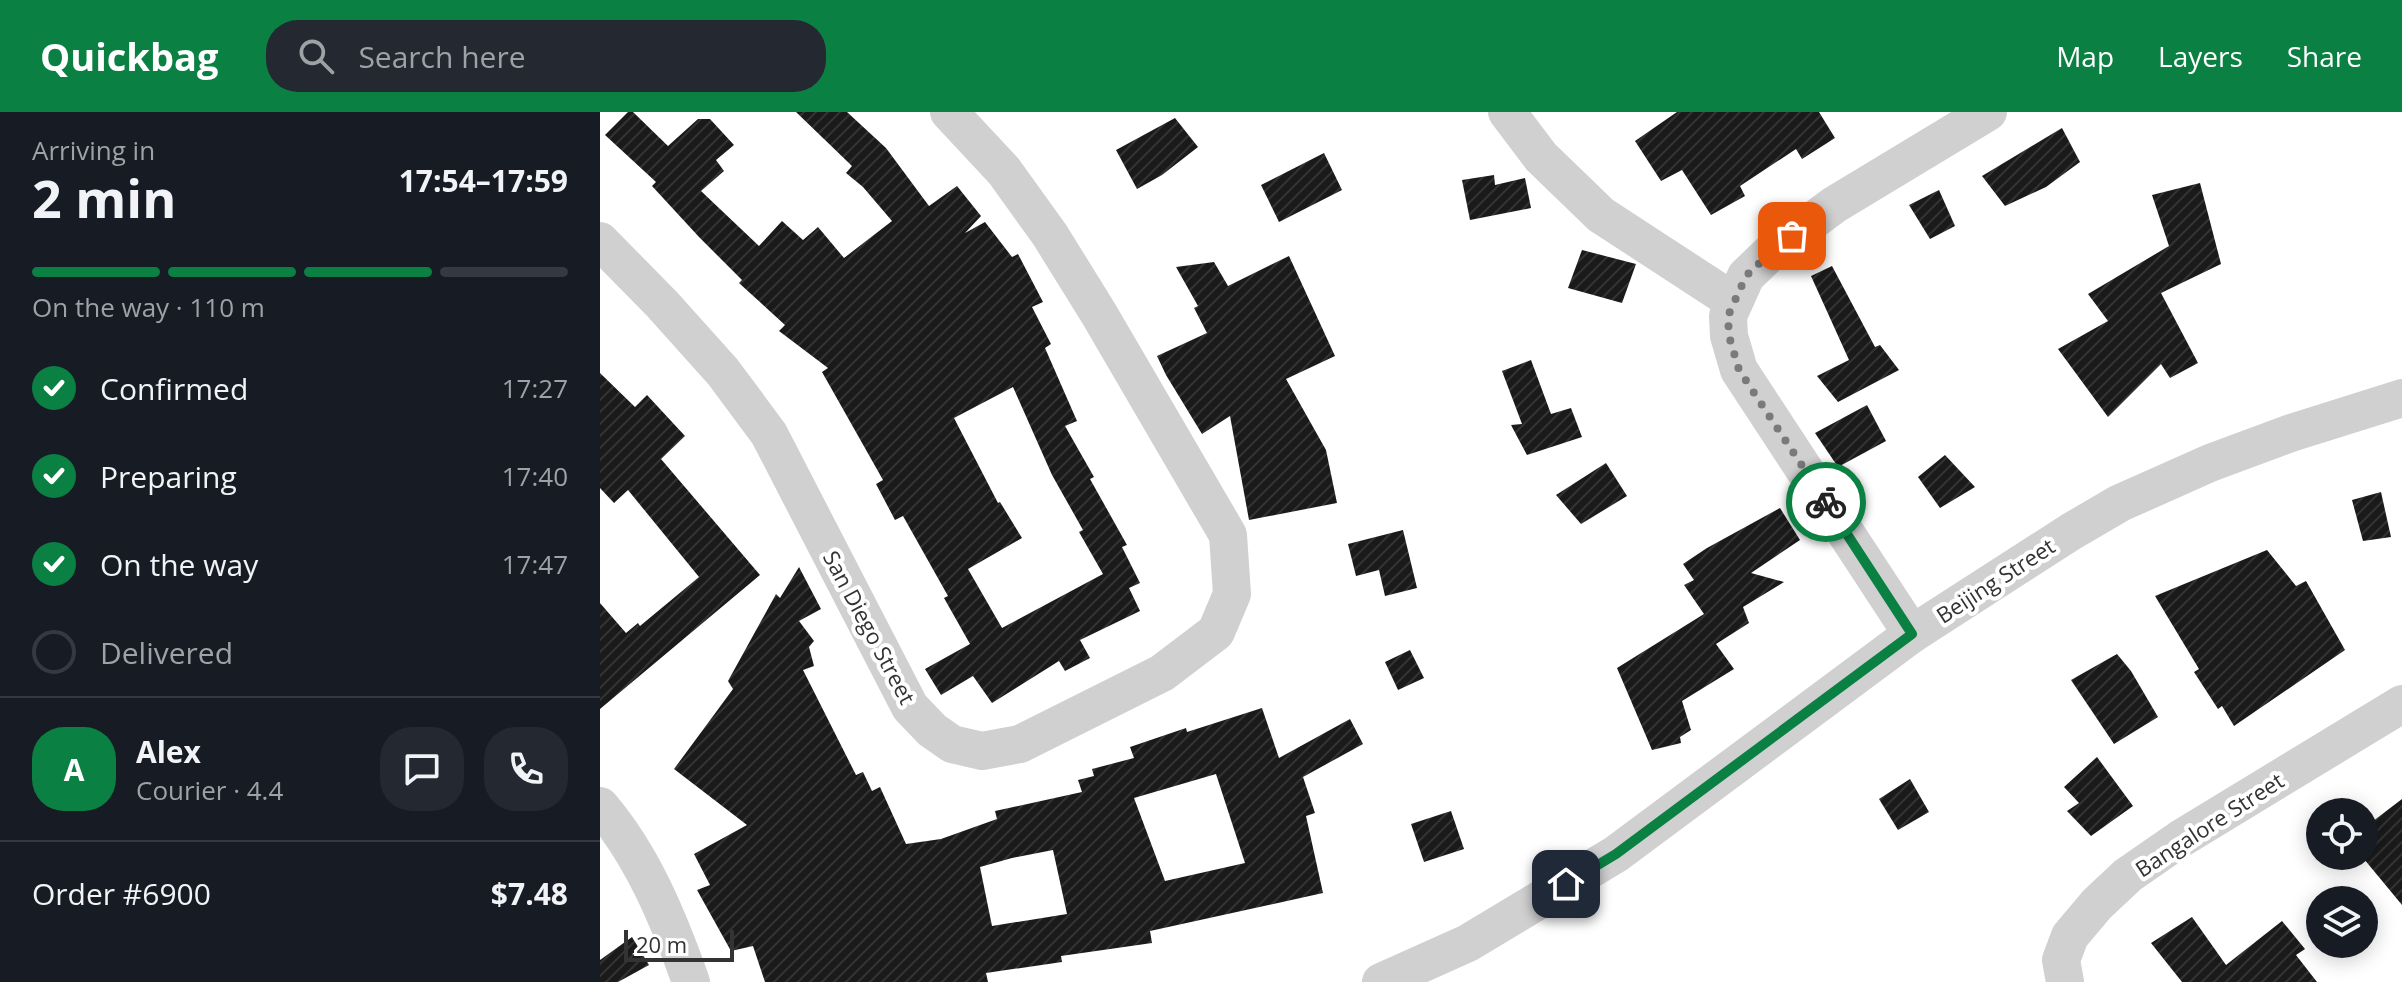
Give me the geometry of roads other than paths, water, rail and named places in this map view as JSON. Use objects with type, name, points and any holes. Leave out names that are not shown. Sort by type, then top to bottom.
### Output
[{"type":"street","name":"San Diego Street","points":[[600,241],[723,372],[769,434],[910,707],[932,730],[952,744],[982,751],[1020,744],[1162,673],[1216,632],[1232,594],[1228,535],[1050,235],[1004,171],[949,112]]},
{"type":"street","points":[[1507,112],[1541,157],[1601,215],[1733,301]]},
{"type":"street","points":[[1912,634],[1739,370],[1729,336],[1728,316],[1746,276],[1783,242],[1834,205],[1988,112]]},
{"type":"street","name":"Beijing Street","points":[[1381,982],[1468,943],[1616,854],[1912,634],[2120,503],[2210,463],[2277,438],[2402,398]]},
{"type":"street","name":"Bangalore Street","points":[[2065,982],[2061,960],[2070,936],[2097,904],[2128,875],[2180,839],[2402,704]]},
{"type":"street","points":[[600,806],[622,832],[664,911],[691,982]]}]
